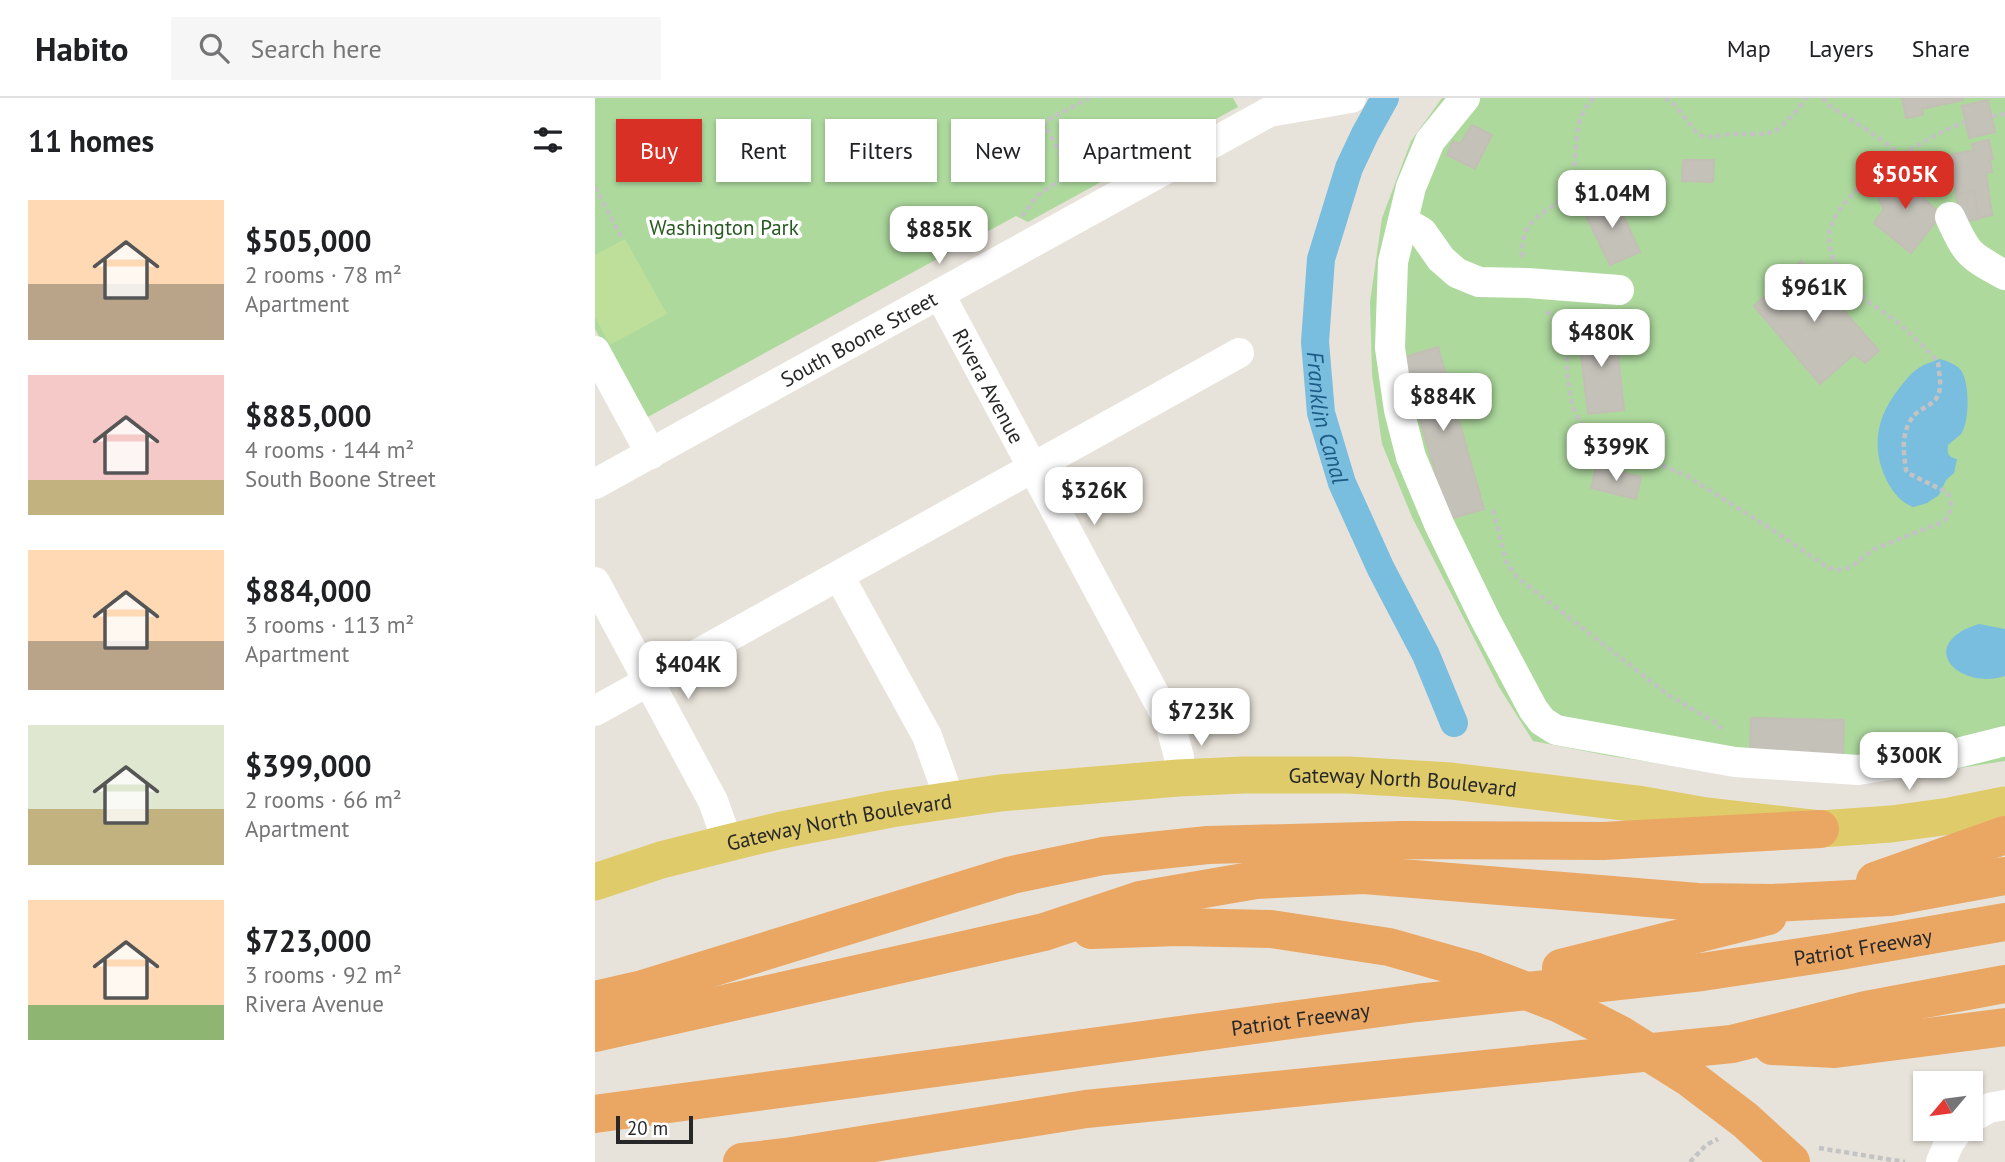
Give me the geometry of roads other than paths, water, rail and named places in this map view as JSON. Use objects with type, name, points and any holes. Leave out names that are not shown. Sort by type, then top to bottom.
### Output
[{"type":"highway","points":[[595,1000],[643,989],[1012,876],[1103,856],[1208,845],[1402,840],[1603,842],[1820,829]]},
{"type":"highway","points":[[1417,1003],[1750,921],[1807,904],[2005,835]]},
{"type":"highway","points":[[595,1033],[1044,932],[1140,900],[1256,880],[1364,875],[1697,902],[1772,903],[1890,897],[2005,876]]},
{"type":"highway","name":"Patriot Freeway","points":[[595,1114],[1417,1003],[1702,972],[1834,953],[2005,922]]},
{"type":"highway","points":[[1044,932],[1178,926],[1271,929],[1389,947],[1474,971],[1560,1004],[1621,1035],[1691,1079],[1745,1120],[1791,1162]]},
{"type":"highway","points":[[742,1162],[778,1160],[1086,1110],[1732,1044],[1866,1010],[2005,984]]},
{"type":"highway","points":[[1732,1044],[1835,1049],[2005,1027]]},
{"type":"main road","name":"Gateway North Boulevard","points":[[595,882],[661,860],[728,843],[891,808],[1000,793],[1178,778],[1348,775],[1451,781],[1820,829],[1938,818],[2005,805]]},
{"type":"street","points":[[1465,98],[1430,141],[1411,187],[1393,262],[1390,348],[1399,410],[1411,457],[1439,524],[1485,619],[1542,721],[1556,730],[1735,762],[1858,769],[1944,756],[2005,741]]},
{"type":"street","name":"South Boone Street","points":[[595,484],[940,295],[1266,105],[1304,105],[1342,99]]},
{"type":"street","points":[[1950,217],[1969,253],[2005,275]]},
{"type":"street","points":[[1403,221],[1422,233],[1441,259],[1457,273],[1479,282],[1619,290]]},
{"type":"street","name":"Rivera Avenue","points":[[940,295],[1170,723],[1179,757],[1178,778]]},
{"type":"street","points":[[595,351],[651,454]]},
{"type":"street","points":[[595,710],[1239,353]]},
{"type":"street","points":[[839,576],[927,736],[950,800]]},
{"type":"street","points":[[595,582],[713,801],[728,843]]},
{"type":"street","points":[[1983,1111],[2005,1105]]},
{"type":"street","points":[[1941,1162],[1950,1141]]},
{"type":"water","points":[[1940,359],[1956,366],[1963,374],[1967,392],[1966,421],[1961,434],[1948,445],[1949,455],[1957,459],[1954,473],[1946,480],[1939,495],[1927,503],[1913,507],[1898,497],[1887,481],[1879,455],[1879,431],[1886,408],[1908,377],[1922,366]]},
{"type":"water","points":[[1979,624],[2005,629],[2005,676],[1988,679],[1972,677],[1950,663],[1946,653],[1949,643],[1960,633]]},
{"type":"waterway","name":"Franklin Canal","points":[[1385,98],[1349,168],[1321,259],[1315,342],[1321,413],[1342,483],[1381,569],[1426,655],[1454,723]]},
{"type":"park label","name":"Washington Park","points":[[724,227]]}]
